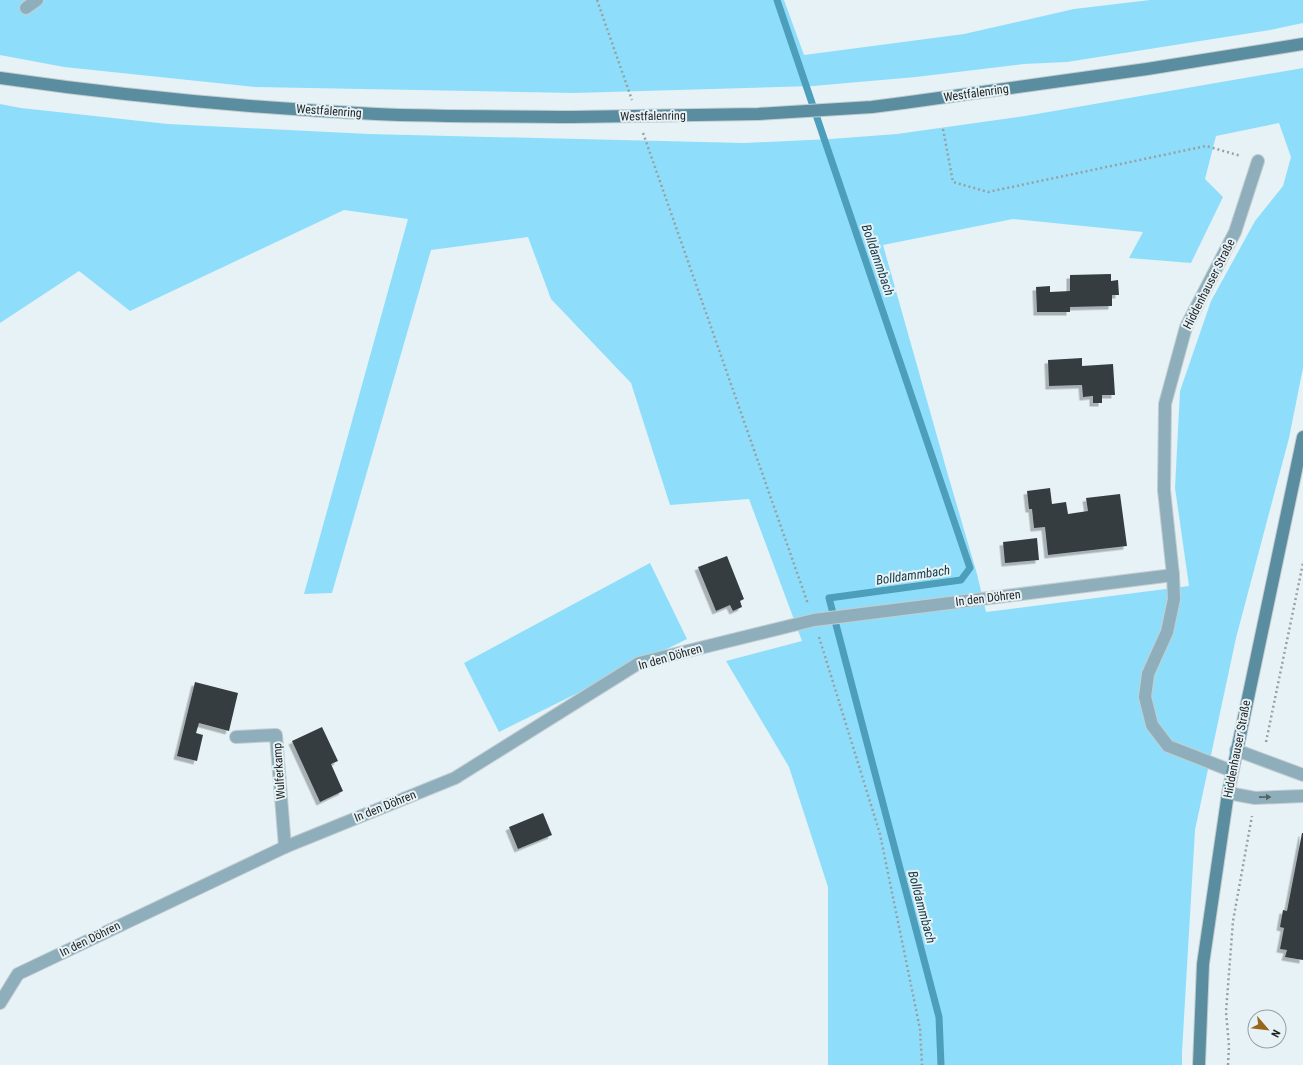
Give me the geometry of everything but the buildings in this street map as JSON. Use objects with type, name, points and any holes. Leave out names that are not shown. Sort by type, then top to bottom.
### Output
[{"type":"main road","name":"Westfalenring","points":[[0,78],[89,91],[256,106],[376,114],[572,117],[758,114],[872,107],[1147,69],[1303,44]]},
{"type":"main road","name":"Hiddenhauser Straße","points":[[1200,1065],[1203,964],[1228,793],[1303,438]]},
{"type":"street","points":[[26,8],[37,0]]},
{"type":"street","name":"Hiddenhauser Straße","points":[[1174,575],[1164,490],[1164,404],[1186,327],[1235,232],[1258,161]]},
{"type":"street","points":[[1174,575],[1174,598],[1167,632],[1148,674],[1144,697],[1152,725],[1168,746],[1232,771]]},
{"type":"street","name":"In den Döhren","points":[[0,1003],[18,974],[285,846],[455,778],[639,663],[819,619],[1174,575]]},
{"type":"street","name":"Wulferkamp","points":[[236,737],[276,736],[285,846]]},
{"type":"street","points":[[1236,750],[1303,775]]},
{"type":"street","points":[[1228,793],[1255,798],[1303,796]]},
{"type":"path","points":[[597,0],[633,104]]},
{"type":"path","points":[[641,127],[819,619],[880,834],[920,1029],[922,1065]]},
{"type":"path","points":[[943,129],[953,182],[988,192],[1206,146],[1258,161]]},
{"type":"shaded area","points":[[0,0],[784,0],[804,55],[964,34],[1074,9],[1150,0],[1303,0],[1303,23],[1270,30],[1067,62],[1024,64],[916,77],[813,86],[574,93],[255,87],[64,67],[0,55]]},
{"type":"shaded area","points":[[1303,68],[1303,368],[1289,438],[1236,638],[1195,830],[1182,1065],[828,1065],[828,887],[789,767],[726,661],[802,641],[749,499],[670,505],[631,383],[551,299],[528,237],[431,250],[332,593],[304,594],[408,219],[344,210],[130,311],[79,271],[0,323],[0,104],[21,108],[168,124],[369,134],[744,143],[897,134],[1025,116]],"holes":[[[1279,123],[1291,157],[1283,186],[1255,221],[1211,301],[1180,391],[1175,488],[1189,586],[986,612],[977,574],[883,245],[1013,219],[1143,232],[1129,258],[1191,263],[1223,197],[1205,179],[1216,136]]]},
{"type":"shaded area","points":[[650,563],[687,639],[499,732],[464,663]]},
{"type":"waterway","name":"Bolldammbach","points":[[777,0],[970,568],[961,580],[829,598],[939,1017],[941,1065]]}]
